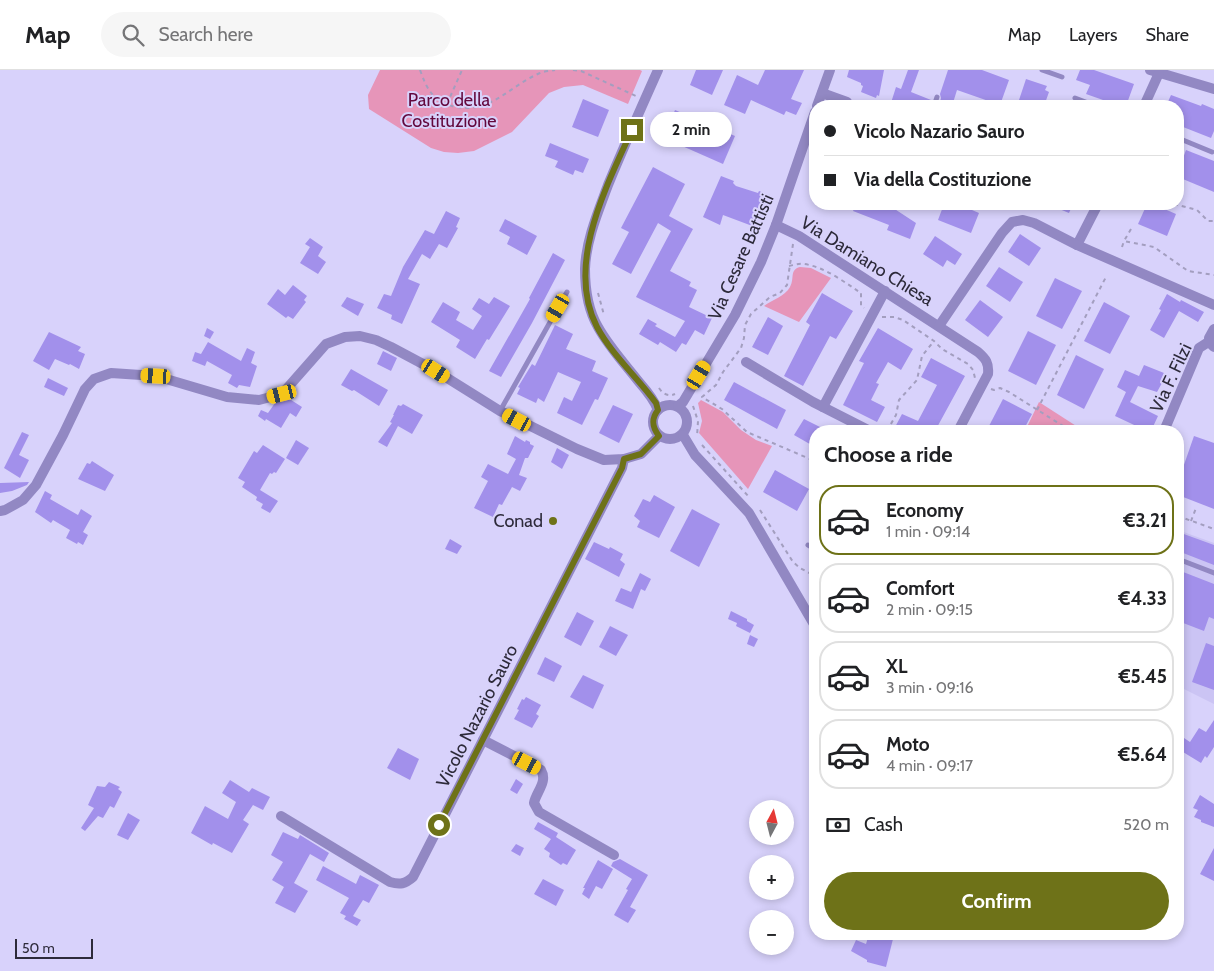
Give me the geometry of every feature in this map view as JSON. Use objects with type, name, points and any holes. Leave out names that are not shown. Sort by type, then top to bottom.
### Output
[{"type":"street","points":[[658,70],[596,215],[588,244],[585,267],[589,305],[597,326],[609,345],[652,398],[658,410]]},
{"type":"street","points":[[819,100],[830,70]]},
{"type":"street","points":[[1146,100],[1155,71],[1214,90]]},
{"type":"street","points":[[822,93],[841,100]]},
{"type":"street","name":"Via Cesare Battisti","points":[[678,406],[683,402],[736,315],[776,225],[809,140]]},
{"type":"street","points":[[1077,245],[1095,210]]},
{"type":"street","name":"Via Damiano Chiesa","points":[[939,326],[1002,233],[1012,222],[1022,220],[1034,223],[1077,245],[1214,305]]},
{"type":"street","name":"Via Damiano Chiesa","points":[[776,225],[799,236],[978,352],[989,365],[988,374],[983,385]]},
{"type":"street","points":[[823,407],[885,291]]},
{"type":"street","points":[[1212,344],[1210,334],[1214,329]]},
{"type":"street","points":[[0,511],[23,500],[36,485],[85,389],[94,378],[112,373],[156,376],[227,398],[259,400],[282,394],[326,344],[345,337],[360,336],[376,340],[436,371],[500,411],[577,449],[604,460],[624,459],[641,454],[659,436]]},
{"type":"street","name":"Via F. Filzi","points":[[1167,425],[1199,348],[1212,344]]},
{"type":"street","points":[[746,362],[823,407],[858,425]]},
{"type":"street","points":[[961,425],[983,385]]},
{"type":"street","points":[[668,405],[678,406],[688,419],[688,425],[683,435],[668,440],[659,436],[655,431],[653,420],[658,410],[668,405]]},
{"type":"street","points":[[683,435],[695,454],[749,513],[809,605]]},
{"type":"street","name":"Vicolo Nazario Sauro","points":[[282,816],[390,882],[398,885],[406,883],[413,877],[622,468],[624,459]]},
{"type":"street","points":[[483,740],[541,770],[544,778],[543,784],[534,803],[539,812],[614,855]]},
{"type":"lane","points":[[1042,70],[1062,76]]},
{"type":"lane","points":[[1075,98],[1080,100]]},
{"type":"lane","points":[[1184,140],[1212,152]]},
{"type":"lane","points":[[500,411],[567,292]]},
{"type":"lane","points":[[1184,561],[1214,572]]},
{"type":"path","points":[[420,70],[434,98],[464,109],[482,106],[509,92],[541,71],[555,70]]},
{"type":"path","points":[[447,104],[462,70]]},
{"type":"path","points":[[574,70],[581,71],[645,100]]},
{"type":"path","points":[[1184,207],[1197,210],[1208,221],[1214,221]]},
{"type":"path","points":[[1122,248],[1131,228]]},
{"type":"path","points":[[1124,241],[1154,248],[1188,271],[1214,274]]},
{"type":"path","points":[[789,266],[802,263],[817,267],[840,279],[862,293],[861,306],[883,318],[894,317],[903,320],[934,341],[942,349],[968,364],[973,370],[974,378],[983,385],[994,390],[1000,388],[1009,392],[1062,425]]},
{"type":"path","points":[[1038,410],[1107,275]]},
{"type":"path","points":[[598,292],[604,317]]},
{"type":"path","points":[[890,425],[896,415],[899,400],[916,380],[922,356],[934,341]]},
{"type":"path","points":[[657,386],[663,394],[669,396],[675,394],[682,386],[690,390]]},
{"type":"path","points":[[693,402],[698,420],[697,440],[753,502]]},
{"type":"path","points":[[758,507],[793,562],[809,573]]},
{"type":"path","points":[[1191,521],[1196,508]]},
{"type":"path","points":[[1184,518],[1214,529]]},
{"type":"shaded area","points":[[1184,532],[1214,543],[1214,704],[1184,689]]},
{"type":"green space","name":"Parco della Costituzione","points":[[380,70],[642,71],[628,104],[583,85],[564,87],[549,93],[512,132],[474,151],[458,153],[444,152],[431,148],[369,109],[368,95]]},
{"type":"green space","points":[[800,267],[811,268],[831,278],[799,322],[764,306],[788,290],[794,270]]},
{"type":"green space","points":[[701,400],[723,412],[741,430],[756,440],[772,446],[748,489],[699,433],[702,421],[698,403]]},
{"type":"green space","points":[[1039,402],[1075,425],[1028,425]]},
{"type":"building","points":[[696,70],[723,70],[712,95],[690,85]]},
{"type":"building","points":[[765,70],[804,70],[791,99],[802,103],[796,115],[786,111],[784,115],[751,100],[745,114],[724,105],[737,75],[758,85]]},
{"type":"building","points":[[849,70],[884,70],[879,96],[877,95],[876,98],[861,92],[863,86],[861,83],[847,77]]},
{"type":"building","points":[[908,70],[919,70],[911,92],[931,100],[892,100],[896,87],[901,89]]},
{"type":"building","points":[[948,70],[982,70],[1009,80],[1002,100],[986,100],[957,90],[954,100],[940,100],[940,94]]},
{"type":"building","points":[[1080,70],[1094,70],[1134,84],[1128,100],[1103,100],[1086,94],[1090,85],[1076,80]]},
{"type":"building","points":[[1026,79],[1047,86],[1045,90],[1049,92],[1046,100],[1019,100]]},
{"type":"building","points":[[1171,95],[1214,109],[1214,131],[1211,138],[1184,127],[1184,100],[1169,100]]},
{"type":"building","points":[[583,99],[609,110],[598,137],[572,127]]},
{"type":"building","points":[[675,110],[735,136],[723,164],[664,138]]},
{"type":"building","points":[[550,143],[589,159],[583,173],[575,170],[573,175],[555,167],[558,161],[545,156]]},
{"type":"building","points":[[1186,150],[1214,161],[1214,192],[1184,180],[1184,156]]},
{"type":"building","points":[[653,167],[685,184],[669,216],[693,229],[670,271],[691,282],[689,286],[697,290],[689,307],[712,318],[704,335],[695,330],[686,345],[682,343],[676,352],[660,342],[658,345],[639,334],[648,319],[657,324],[655,326],[675,337],[685,321],[636,297],[671,231],[658,223],[631,274],[612,264],[629,232],[621,228]]},
{"type":"building","points":[[721,176],[734,181],[733,183],[736,186],[770,195],[765,210],[762,208],[755,227],[723,215],[720,225],[703,217]]},
{"type":"building","points":[[896,210],[916,223],[910,239],[887,230],[889,225],[853,211]]},
{"type":"building","points":[[942,210],[972,210],[979,213],[971,233],[938,220]]},
{"type":"building","points":[[1144,210],[1167,210],[1176,214],[1167,236],[1138,224]]},
{"type":"building","points":[[446,211],[460,218],[456,227],[458,228],[447,248],[439,244],[430,259],[422,254],[408,279],[420,284],[402,324],[391,319],[392,315],[377,308],[384,294],[391,296],[403,267],[425,230],[434,234]]},
{"type":"building","points":[[505,219],[537,236],[527,255],[507,244],[510,237],[499,231]]},
{"type":"building","points":[[1020,234],[1041,248],[1029,266],[1008,252]]},
{"type":"building","points":[[935,236],[962,254],[955,265],[947,260],[943,267],[923,254]]},
{"type":"building","points":[[310,238],[323,247],[318,256],[326,262],[318,274],[300,263],[310,247],[305,244]]},
{"type":"building","points":[[553,253],[565,260],[501,377],[489,371],[530,299]]},
{"type":"building","points":[[999,267],[1023,282],[1010,302],[986,286]]},
{"type":"building","points":[[1055,278],[1082,291],[1062,329],[1036,316]]},
{"type":"building","points":[[293,285],[307,296],[304,300],[306,302],[293,319],[288,316],[286,318],[267,304],[278,289],[285,295]]},
{"type":"building","points":[[822,293],[853,311],[836,339],[830,336],[803,386],[784,376],[810,325],[806,322]]},
{"type":"building","points":[[1167,294],[1180,302],[1181,300],[1204,312],[1198,322],[1179,311],[1164,338],[1150,330]]},
{"type":"building","points":[[347,297],[364,304],[358,316],[341,306]]},
{"type":"building","points":[[494,297],[510,306],[475,359],[456,347],[460,340],[431,322],[443,302],[460,312],[456,320],[473,330],[482,316],[472,309],[479,298],[489,304]]},
{"type":"building","points":[[980,300],[1003,317],[988,337],[965,320]]},
{"type":"building","points":[[1104,302],[1130,316],[1110,354],[1084,341]]},
{"type":"building","points":[[768,317],[783,326],[768,355],[752,347]]},
{"type":"building","points":[[555,325],[573,334],[566,349],[596,361],[592,371],[608,378],[598,400],[595,399],[582,425],[557,413],[564,397],[572,401],[581,382],[558,372],[544,402],[538,398],[536,403],[517,394],[520,388],[518,387],[532,364],[535,366]]},
{"type":"building","points":[[207,328],[214,332],[210,339],[204,336]]},
{"type":"building","points":[[878,328],[913,349],[901,370],[888,362],[876,383],[879,384],[871,400],[885,407],[877,422],[843,405],[864,363],[859,361]]},
{"type":"building","points":[[1028,331],[1056,345],[1036,385],[1008,371]]},
{"type":"building","points":[[49,332],[81,347],[78,351],[85,354],[79,369],[55,359],[49,370],[33,361]]},
{"type":"building","points":[[208,342],[241,361],[247,348],[255,352],[251,363],[257,366],[250,387],[239,385],[237,388],[228,383],[232,375],[207,361],[205,366],[192,361],[195,352],[201,354]]},
{"type":"building","points":[[383,351],[397,358],[391,371],[377,364]]},
{"type":"building","points":[[1076,355],[1104,369],[1084,409],[1057,395]]},
{"type":"building","points":[[931,358],[965,376],[938,425],[896,425],[902,414],[918,421],[937,385],[921,377]]},
{"type":"building","points":[[1144,365],[1164,373],[1160,383],[1162,383],[1157,392],[1138,386],[1130,402],[1158,416],[1154,425],[1134,425],[1115,416],[1126,392],[1117,387],[1125,370],[1139,376]]},
{"type":"building","points":[[351,369],[388,390],[379,406],[354,390],[352,391],[341,385]]},
{"type":"building","points":[[48,378],[68,388],[64,396],[44,387]]},
{"type":"building","points":[[734,382],[786,410],[777,429],[724,400]]},
{"type":"building","points":[[288,398],[302,407],[296,417],[290,413],[281,428],[258,416],[261,410],[268,413],[275,403]]},
{"type":"building","points":[[1003,399],[1032,414],[1026,425],[990,425]]},
{"type":"building","points":[[403,404],[423,415],[412,434],[398,426],[387,447],[378,442],[392,423],[390,422],[398,405],[401,406]]},
{"type":"building","points":[[613,405],[633,414],[619,443],[599,433]]},
{"type":"building","points":[[804,419],[816,425],[809,425],[809,444],[794,435]]},
{"type":"building","points":[[22,432],[29,435],[19,455],[29,460],[20,478],[4,468]]},
{"type":"building","points":[[515,436],[525,442],[526,440],[530,442],[534,446],[528,458],[525,458],[519,475],[527,478],[520,491],[512,487],[502,505],[499,504],[493,517],[474,508],[488,481],[481,477],[488,464],[508,474],[516,459],[507,454]]},
{"type":"building","points":[[1194,436],[1214,443],[1214,509],[1184,497],[1184,465]]},
{"type":"building","points":[[296,440],[309,448],[298,465],[286,458]]},
{"type":"building","points":[[263,445],[285,459],[276,473],[270,473],[260,490],[278,501],[270,513],[261,508],[263,504],[256,500],[257,497],[242,487],[245,482],[238,478],[254,451],[257,453]]},
{"type":"building","points":[[557,448],[569,455],[562,469],[551,462]]},
{"type":"building","points":[[92,461],[114,475],[105,491],[78,479],[87,463],[90,464]]},
{"type":"building","points":[[775,470],[809,489],[797,511],[763,492]]},
{"type":"building","points":[[29,482],[27,485],[12,491],[0,493],[0,483]]},
{"type":"building","points":[[45,491],[52,495],[50,499],[78,515],[81,509],[92,516],[83,532],[88,535],[83,545],[66,538],[70,530],[53,520],[51,523],[35,512]]},
{"type":"building","points":[[654,495],[675,507],[659,538],[637,527],[640,521],[634,516],[643,499],[650,502]]},
{"type":"building","points":[[692,509],[720,524],[699,567],[670,551]]},
{"type":"building","points":[[1184,534],[1214,545],[1214,565],[1184,553]]},
{"type":"building","points":[[450,539],[462,546],[457,554],[445,549]]},
{"type":"building","points":[[594,542],[623,554],[620,560],[625,564],[619,577],[585,559]]},
{"type":"building","points":[[1184,572],[1214,584],[1214,619],[1209,617],[1204,631],[1184,623]]},
{"type":"building","points":[[640,573],[651,579],[645,591],[641,589],[633,609],[615,601],[621,588],[631,592]]},
{"type":"building","points":[[731,611],[754,625],[750,633],[736,626],[737,623],[728,619]]},
{"type":"building","points":[[577,612],[594,621],[581,646],[564,637]]},
{"type":"building","points":[[610,626],[628,635],[616,656],[599,647]]},
{"type":"building","points":[[750,635],[758,639],[754,647],[747,644]]},
{"type":"building","points":[[1206,643],[1214,646],[1214,690],[1192,682]]},
{"type":"building","points":[[545,657],[562,666],[554,682],[537,674]]},
{"type":"building","points":[[583,675],[604,685],[593,709],[570,697]]},
{"type":"building","points":[[526,697],[541,705],[536,714],[539,716],[532,728],[514,719],[522,699],[524,700]]},
{"type":"building","points":[[1214,720],[1214,747],[1207,758],[1205,756],[1201,763],[1184,753],[1184,738],[1190,742],[1199,728],[1206,732]]},
{"type":"building","points":[[398,748],[419,759],[410,780],[387,768]]},
{"type":"building","points":[[516,779],[523,784],[517,794],[510,790]]},
{"type":"building","points":[[230,780],[249,792],[252,788],[270,797],[263,810],[253,805],[243,820],[249,824],[232,853],[213,843],[212,845],[191,833],[205,806],[228,819],[236,802],[222,793]]},
{"type":"building","points":[[109,782],[120,787],[118,789],[122,792],[114,808],[110,806],[103,818],[98,816],[85,831],[81,828],[94,808],[88,805],[97,786],[105,787]]},
{"type":"building","points":[[1200,795],[1214,804],[1214,827],[1194,817],[1198,810],[1193,808]]},
{"type":"building","points":[[128,813],[140,820],[128,840],[117,835]]},
{"type":"building","points":[[538,822],[558,833],[556,837],[576,850],[567,865],[563,863],[561,865],[549,857],[550,853],[544,849],[551,839],[534,829]]},
{"type":"building","points":[[283,832],[298,839],[300,835],[329,853],[324,862],[310,854],[294,883],[308,891],[295,913],[275,903],[284,887],[272,880],[283,862],[271,855]]},
{"type":"building","points":[[516,844],[524,848],[520,856],[511,851]]},
{"type":"building","points":[[1214,848],[1214,881],[1200,874]]},
{"type":"building","points":[[620,859],[648,875],[630,907],[636,910],[628,923],[614,915],[632,879],[611,866],[613,862]]},
{"type":"building","points":[[598,860],[613,869],[602,889],[596,886],[589,899],[582,894],[585,888],[583,888]]},
{"type":"building","points":[[323,866],[356,884],[360,875],[379,885],[369,903],[363,900],[353,916],[361,920],[357,926],[344,919],[346,916],[340,913],[349,898],[316,880]]},
{"type":"building","points":[[543,879],[564,890],[556,906],[534,894]]},
{"type":"building","points":[[856,940],[866,944],[867,940],[893,940],[886,967],[867,962],[867,960],[851,951]]},
{"type":"place","name":"Conad","points":[[553,521]]},
{"type":"route","points":[[439,825],[622,468],[624,459],[641,454],[659,436],[653,426],[653,420],[658,410],[656,403],[609,345],[597,326],[589,305],[586,285],[585,267],[588,244],[596,215],[632,130]]}]
